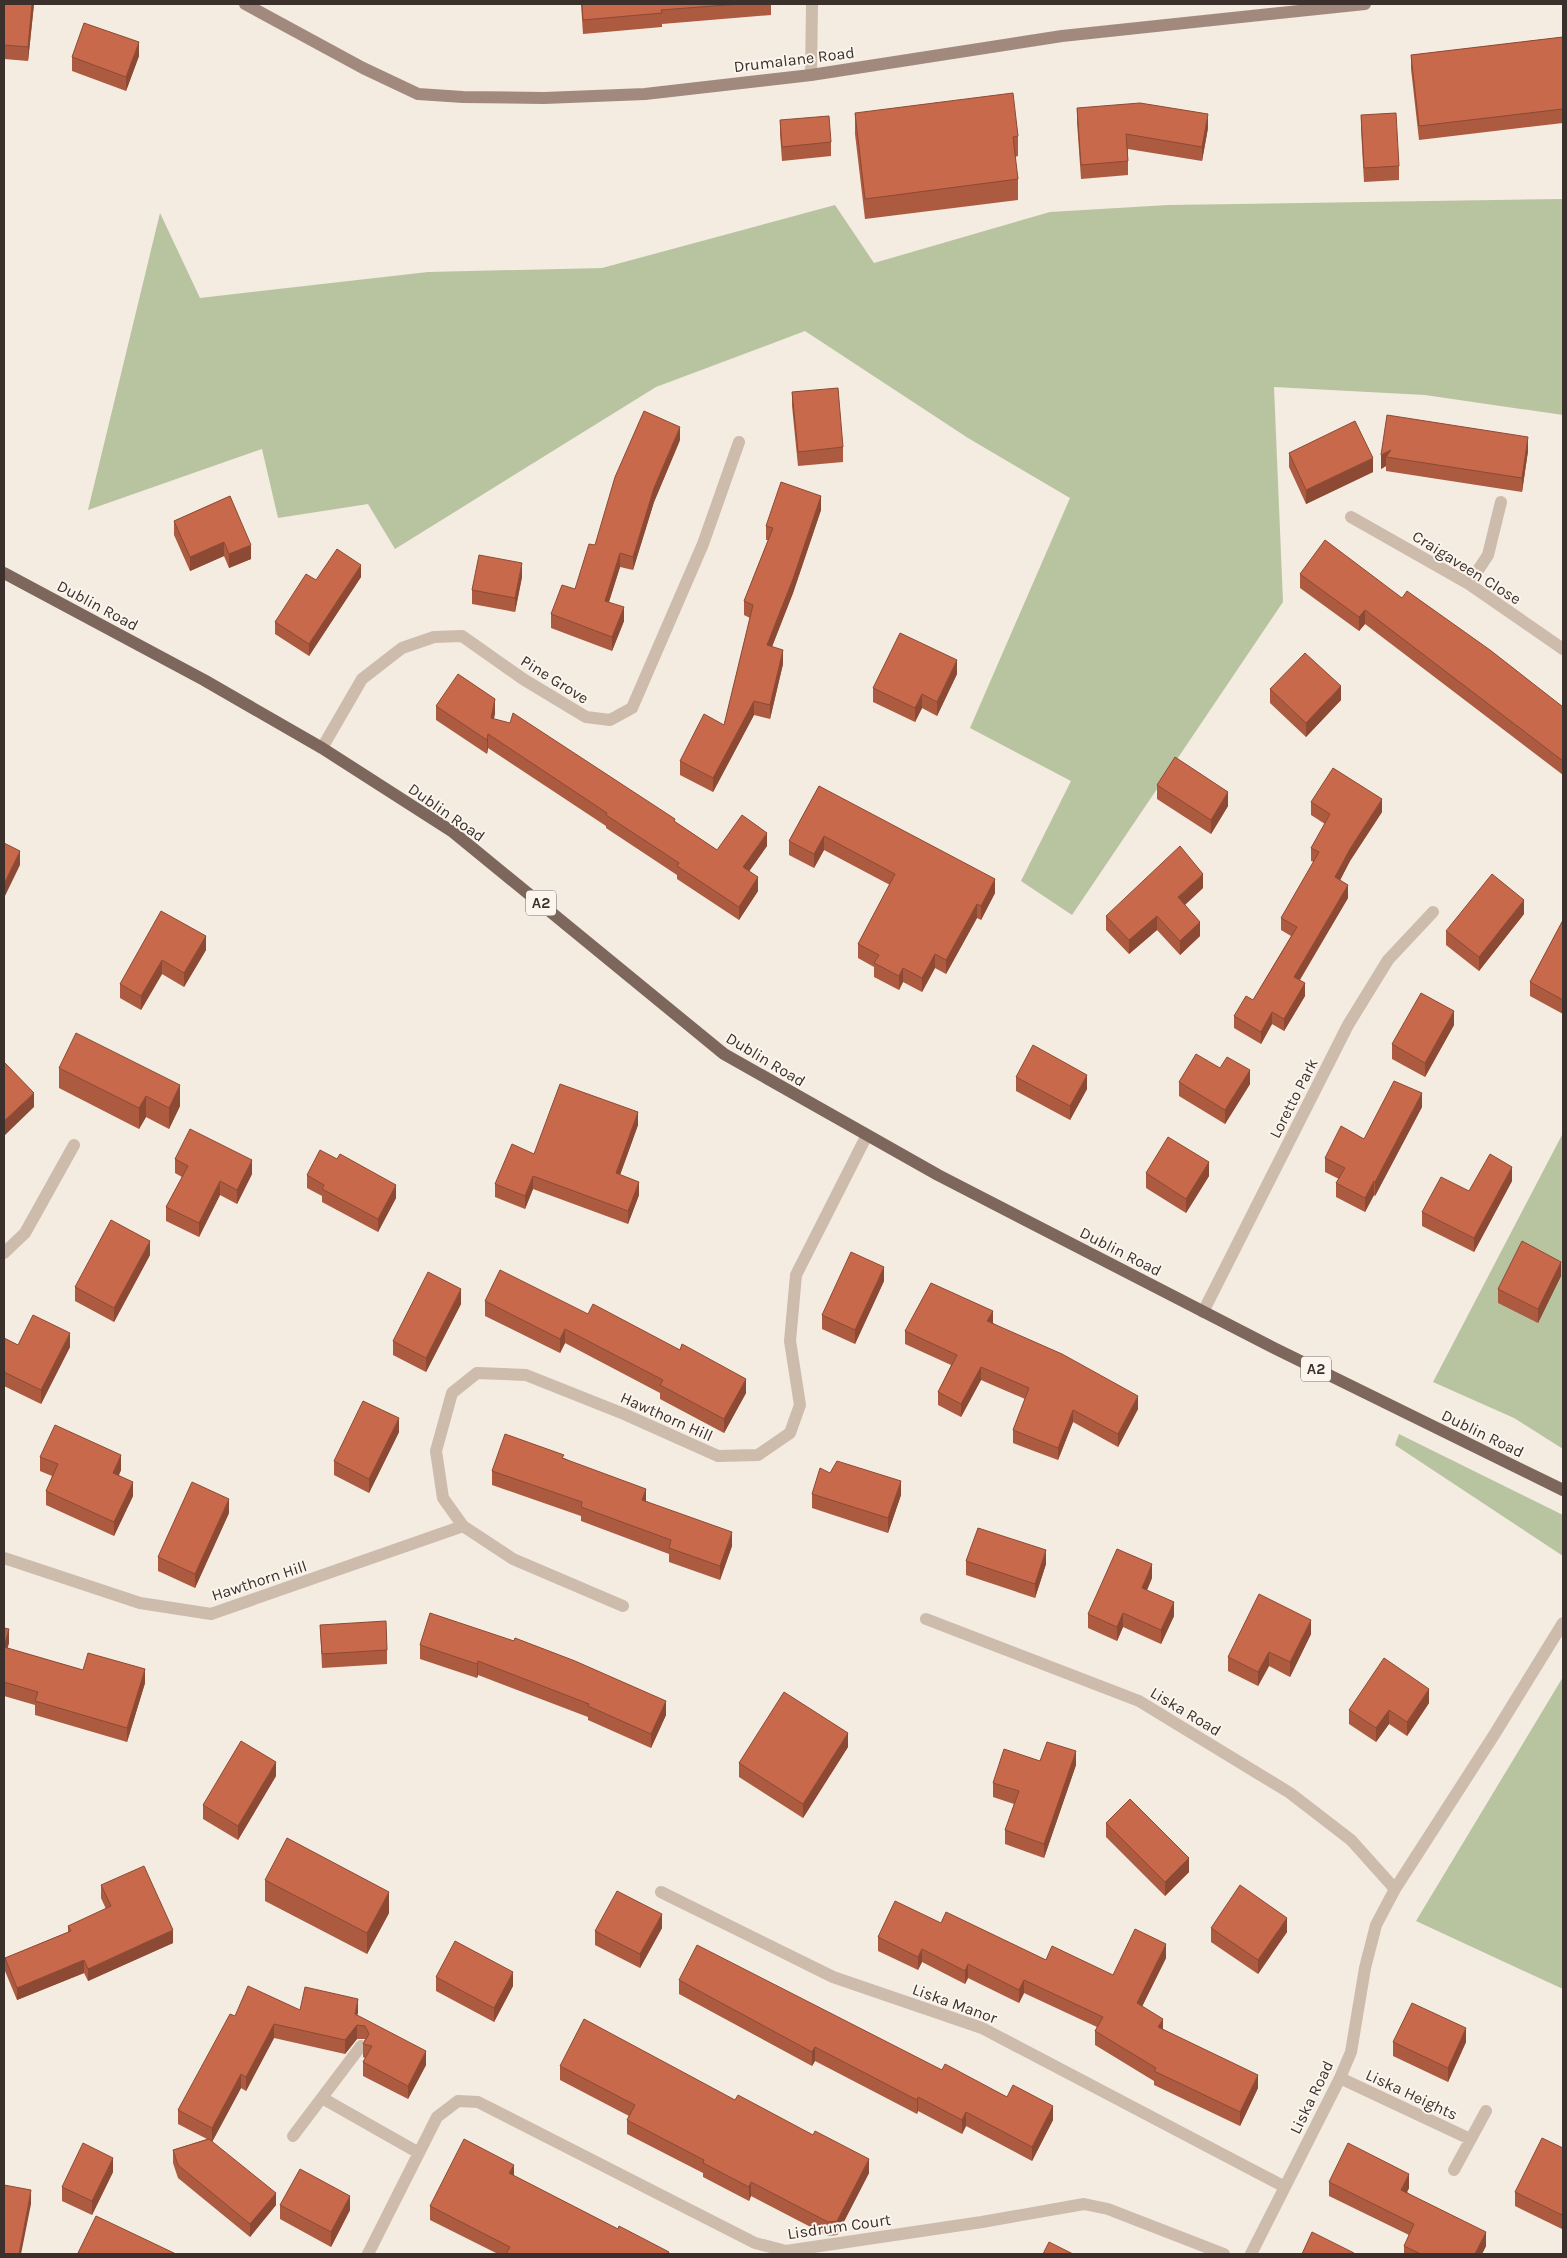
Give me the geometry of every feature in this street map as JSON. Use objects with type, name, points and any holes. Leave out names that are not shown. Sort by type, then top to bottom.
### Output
[{"type":"main road","name":"Drumalane Road","points":[[245,4],[363,68],[418,94],[463,97],[544,98],[644,94],[811,75],[1062,36],[1366,4]]},
{"type":"main road","name":"Dublin Road","points":[[4,573],[204,680],[322,748],[453,832],[724,1054],[947,1180],[1203,1312],[1563,1490]]},
{"type":"street","points":[[811,75],[812,4]]},
{"type":"street","name":"Pine Grove","points":[[322,748],[362,679],[402,648],[434,637],[462,636],[523,679],[586,717],[610,720],[632,708],[703,544],[739,442]]},
{"type":"street","points":[[1469,584],[1488,555],[1502,502]]},
{"type":"street","name":"Craigaveen Close","points":[[1351,517],[1469,584],[1563,649]]},
{"type":"street","name":"Loretto Park","points":[[1203,1312],[1348,1025],[1388,960],[1432,912]]},
{"type":"street","name":"Hawthorn Hill","points":[[623,1606],[513,1559],[463,1526],[442,1498],[436,1451],[452,1393],[477,1373],[526,1375],[624,1414],[718,1456],[758,1455],[790,1433],[800,1405],[790,1341],[796,1275],[866,1135]]},
{"type":"street","points":[[4,1253],[25,1233],[74,1145]]},
{"type":"street","name":"Hawthorn Hill","points":[[4,1558],[140,1603],[211,1614],[463,1526]]},
{"type":"street","name":"Liska Road","points":[[926,1619],[1139,1701],[1290,1793],[1351,1840],[1395,1889]]},
{"type":"street","name":"Liska Road","points":[[1251,2254],[1340,2078],[1351,2052],[1365,1968],[1376,1925],[1395,1889],[1563,1623]]},
{"type":"street","name":"Liska Manor","points":[[661,1892],[833,1977],[982,2028],[1285,2187]]},
{"type":"street","points":[[292,2136],[361,2046]]},
{"type":"street","name":"Liska Heights","points":[[1340,2078],[1470,2139]]},
{"type":"street","points":[[322,2098],[419,2153]]},
{"type":"street","name":"Lisdrum Court","points":[[368,2254],[437,2116],[458,2101],[478,2102],[754,2243],[786,2251],[982,2222],[1084,2204],[1108,2209],[1224,2254]]},
{"type":"street","name":"Liska Heights","points":[[1454,2170],[1486,2111]]},
{"type":"green space","points":[[1563,199],[1563,415],[1425,395],[1274,387],[1283,602],[1072,915],[1021,881],[1071,781],[970,728],[1070,498],[968,438],[805,331],[656,387],[395,549],[368,504],[278,518],[262,449],[88,510],[160,213],[200,298],[428,272],[602,268],[835,205],[874,263],[1050,212],[1168,205]]},
{"type":"green space","points":[[1563,1133],[1563,1449],[1514,1418],[1433,1382]]},
{"type":"green space","points":[[1399,1434],[1563,1515],[1563,1556],[1395,1445]]},
{"type":"green space","points":[[1563,1677],[1563,1989],[1416,1921]]},
{"type":"building","points":[[4,4],[32,4],[28,47],[4,45]]},
{"type":"building","points":[[582,4],[739,4],[661,10],[662,13],[583,20]]},
{"type":"building","points":[[84,23],[139,42],[126,77],[72,57]]},
{"type":"building","points":[[1563,37],[1563,109],[1419,126],[1411,55]]},
{"type":"building","points":[[1013,93],[1018,136],[1013,137],[1018,179],[865,199],[855,113]]},
{"type":"building","points":[[1140,103],[1208,114],[1202,147],[1126,134],[1128,161],[1081,165],[1077,108]]},
{"type":"building","points":[[1396,113],[1399,166],[1364,168],[1361,115]]},
{"type":"building","points":[[829,116],[831,142],[782,147],[780,120]]},
{"type":"building","points":[[838,388],[843,447],[798,452],[792,392]]},
{"type":"building","points":[[644,411],[680,427],[654,488],[633,557],[620,553],[605,601],[624,607],[612,637],[551,614],[562,585],[575,589],[589,544],[595,545],[615,477]]},
{"type":"building","points":[[1387,415],[1528,437],[1522,478],[1386,457],[1391,450],[1381,455]]},
{"type":"building","points":[[1355,421],[1373,458],[1306,490],[1289,453]]},
{"type":"building","points":[[781,482],[821,496],[793,579],[767,645],[783,650],[770,705],[754,701],[713,778],[680,761],[704,714],[724,725],[753,605],[744,601],[773,528],[766,526]]},
{"type":"building","points":[[230,496],[251,545],[229,554],[224,542],[190,557],[174,521]]},
{"type":"building","points":[[1325,540],[1402,598],[1407,591],[1490,650],[1563,707],[1563,761],[1365,610],[1359,617],[1300,574]]},
{"type":"building","points":[[337,549],[361,565],[309,644],[275,622],[306,574],[316,580]]},
{"type":"building","points":[[479,555],[522,563],[515,598],[472,590]]},
{"type":"building","points":[[900,633],[957,660],[937,702],[922,694],[915,708],[873,688]]},
{"type":"building","points":[[1305,653],[1341,686],[1306,723],[1270,689]]},
{"type":"building","points":[[458,674],[495,699],[491,718],[510,723],[513,713],[675,819],[674,821],[717,850],[742,815],[767,833],[743,867],[758,877],[739,907],[677,866],[679,863],[606,815],[607,813],[488,734],[487,740],[436,706]]},
{"type":"building","points":[[1175,757],[1228,792],[1211,820],[1157,785]]},
{"type":"building","points":[[1333,768],[1382,799],[1350,849],[1335,877],[1348,885],[1294,977],[1305,983],[1284,1019],[1272,1012],[1261,1032],[1234,1016],[1246,996],[1253,1000],[1297,927],[1281,918],[1319,852],[1311,848],[1330,814],[1311,802]]},
{"type":"building","points":[[819,786],[995,879],[981,906],[977,904],[946,960],[935,954],[922,978],[903,968],[899,976],[874,963],[879,955],[858,944],[895,874],[824,836],[814,854],[789,841]]},
{"type":"building","points":[[4,843],[20,851],[4,884]]},
{"type":"building","points":[[1180,846],[1203,874],[1178,897],[1200,922],[1180,941],[1157,916],[1129,940],[1106,916]]},
{"type":"building","points":[[1492,874],[1524,900],[1479,957],[1446,931]]},
{"type":"building","points":[[161,911],[206,936],[184,973],[162,960],[141,996],[120,984]]},
{"type":"building","points":[[1563,920],[1563,1000],[1530,982]]},
{"type":"building","points":[[1421,993],[1454,1011],[1425,1063],[1392,1044]]},
{"type":"building","points":[[76,1033],[180,1085],[169,1108],[146,1096],[139,1108],[59,1068]]},
{"type":"building","points":[[1033,1045],[1087,1075],[1070,1106],[1016,1077]]},
{"type":"building","points":[[1196,1054],[1220,1068],[1227,1057],[1250,1070],[1225,1110],[1179,1082]]},
{"type":"building","points":[[4,1062],[34,1093],[4,1121]]},
{"type":"building","points":[[1394,1081],[1422,1093],[1365,1198],[1336,1183],[1345,1168],[1325,1158],[1341,1126],[1364,1139]]},
{"type":"building","points":[[560,1084],[638,1112],[616,1173],[639,1182],[628,1211],[533,1176],[525,1196],[495,1184],[512,1144],[534,1154]]},
{"type":"building","points":[[190,1129],[252,1160],[237,1190],[220,1181],[199,1223],[166,1207],[188,1166],[175,1159]]},
{"type":"building","points":[[1168,1137],[1209,1162],[1186,1199],[1146,1173]]},
{"type":"building","points":[[320,1150],[337,1159],[340,1154],[396,1185],[378,1219],[322,1189],[324,1185],[307,1175]]},
{"type":"building","points":[[1490,1154],[1512,1167],[1474,1238],[1422,1212],[1441,1177],[1469,1191]]},
{"type":"building","points":[[111,1220],[150,1241],[114,1308],[75,1287]]},
{"type":"building","points":[[1522,1241],[1561,1262],[1538,1309],[1498,1289]]},
{"type":"building","points":[[851,1252],[884,1267],[855,1330],[822,1315]]},
{"type":"building","points":[[500,1270],[588,1314],[593,1304],[680,1350],[682,1344],[746,1379],[724,1419],[660,1385],[663,1380],[565,1329],[560,1339],[485,1301]]},
{"type":"building","points":[[428,1272],[461,1289],[426,1358],[393,1341]]},
{"type":"building","points":[[931,1283],[993,1311],[987,1321],[1062,1354],[1138,1396],[1118,1434],[1073,1410],[1058,1448],[1013,1430],[1029,1388],[981,1367],[961,1404],[938,1392],[957,1355],[905,1331]]},
{"type":"building","points":[[33,1315],[70,1333],[41,1390],[4,1372],[4,1338],[18,1345]]},
{"type":"building","points":[[363,1401],[399,1418],[369,1479],[334,1461]]},
{"type":"building","points":[[55,1425],[121,1455],[113,1473],[133,1482],[114,1522],[46,1491],[58,1464],[40,1457]]},
{"type":"building","points":[[505,1434],[564,1455],[562,1458],[646,1489],[642,1500],[732,1532],[720,1566],[669,1548],[671,1540],[581,1507],[582,1502],[492,1471]]},
{"type":"building","points":[[837,1461],[901,1481],[888,1518],[812,1494],[820,1468],[830,1473]]},
{"type":"building","points":[[192,1482],[229,1499],[195,1574],[158,1557]]},
{"type":"building","points":[[978,1528],[1046,1550],[1035,1584],[966,1561]]},
{"type":"building","points":[[1117,1549],[1152,1564],[1142,1588],[1174,1602],[1161,1630],[1123,1613],[1117,1627],[1088,1614]]},
{"type":"building","points":[[1259,1594],[1311,1620],[1290,1662],[1269,1652],[1258,1672],[1228,1657]]},
{"type":"building","points":[[430,1613],[514,1641],[515,1638],[575,1661],[666,1701],[651,1734],[588,1706],[589,1704],[478,1661],[477,1664],[420,1645]]},
{"type":"building","points":[[386,1621],[387,1650],[322,1654],[320,1625]]},
{"type":"building","points":[[4,1628],[9,1629],[4,1647]]},
{"type":"building","points":[[4,1647],[83,1670],[88,1653],[145,1669],[127,1728],[35,1701],[38,1692],[4,1682]]},
{"type":"building","points":[[1384,1658],[1429,1689],[1407,1722],[1389,1710],[1376,1728],[1349,1710]]},
{"type":"building","points":[[784,1692],[848,1733],[803,1804],[739,1763]]},
{"type":"building","points":[[241,1741],[276,1762],[238,1826],[203,1805]]},
{"type":"building","points":[[1047,1742],[1076,1751],[1044,1844],[1005,1830],[1019,1791],[993,1783],[1004,1749],[1040,1761]]},
{"type":"building","points":[[1130,1799],[1189,1858],[1165,1882],[1106,1823]]},
{"type":"building","points":[[287,1838],[389,1892],[367,1933],[265,1880]]},
{"type":"building","points":[[144,1866],[173,1930],[88,1969],[84,1960],[17,1988],[5,1958],[71,1931],[68,1926],[111,1906],[101,1885]]},
{"type":"building","points":[[1240,1885],[1287,1918],[1258,1960],[1211,1928]]},
{"type":"building","points":[[617,1891],[662,1914],[640,1954],[595,1931]]},
{"type":"building","points":[[895,1901],[941,1923],[946,1912],[1046,1960],[1052,1946],[1113,1975],[1135,1929],[1166,1944],[1137,2003],[1163,2019],[1158,2027],[1258,2075],[1240,2112],[1154,2071],[1156,2068],[1095,2031],[1103,2017],[1024,1980],[1019,1990],[968,1964],[965,1971],[922,1949],[918,1957],[878,1937]]},
{"type":"building","points":[[455,1941],[513,1972],[494,2008],[436,1977]]},
{"type":"building","points":[[697,1945],[942,2070],[945,2064],[1007,2097],[1013,2085],[1053,2106],[1032,2147],[966,2112],[962,2120],[918,2097],[917,2100],[815,2047],[812,2052],[679,1980]]},
{"type":"building","points":[[248,1986],[300,2010],[305,1987],[358,1999],[355,2014],[426,2051],[408,2086],[363,2062],[372,2046],[363,2044],[369,2034],[365,2026],[357,2025],[345,2040],[274,2024],[246,2077],[241,2074],[212,2128],[178,2110],[230,2014],[235,2016]]},
{"type":"building","points":[[1412,2003],[1466,2028],[1448,2068],[1393,2042]]},
{"type":"building","points":[[584,2019],[735,2100],[738,2095],[813,2135],[815,2131],[869,2159],[837,2221],[828,2222],[751,2182],[749,2187],[703,2163],[704,2160],[627,2120],[635,2105],[560,2066]]},
{"type":"building","points":[[1542,2138],[1563,2148],[1562,2215],[1515,2192]]},
{"type":"building","points":[[209,2139],[276,2193],[250,2224],[178,2165],[173,2150]]},
{"type":"building","points":[[464,2139],[514,2165],[509,2173],[618,2229],[619,2226],[669,2252],[668,2254],[506,2254],[510,2247],[430,2206]]},
{"type":"building","points":[[83,2143],[113,2158],[92,2201],[62,2187]]},
{"type":"building","points":[[1348,2143],[1409,2174],[1401,2190],[1486,2232],[1475,2254],[1421,2254],[1404,2246],[1414,2224],[1329,2182]]},
{"type":"building","points":[[300,2169],[350,2196],[331,2232],[280,2205]]},
{"type":"building","points":[[4,2185],[31,2190],[19,2254],[4,2254]]},
{"type":"building","points":[[96,2216],[176,2254],[78,2253]]},
{"type":"building","points":[[1312,2232],[1354,2253],[1302,2254]]},
{"type":"building","points":[[1049,2242],[1073,2254],[1043,2254]]}]
